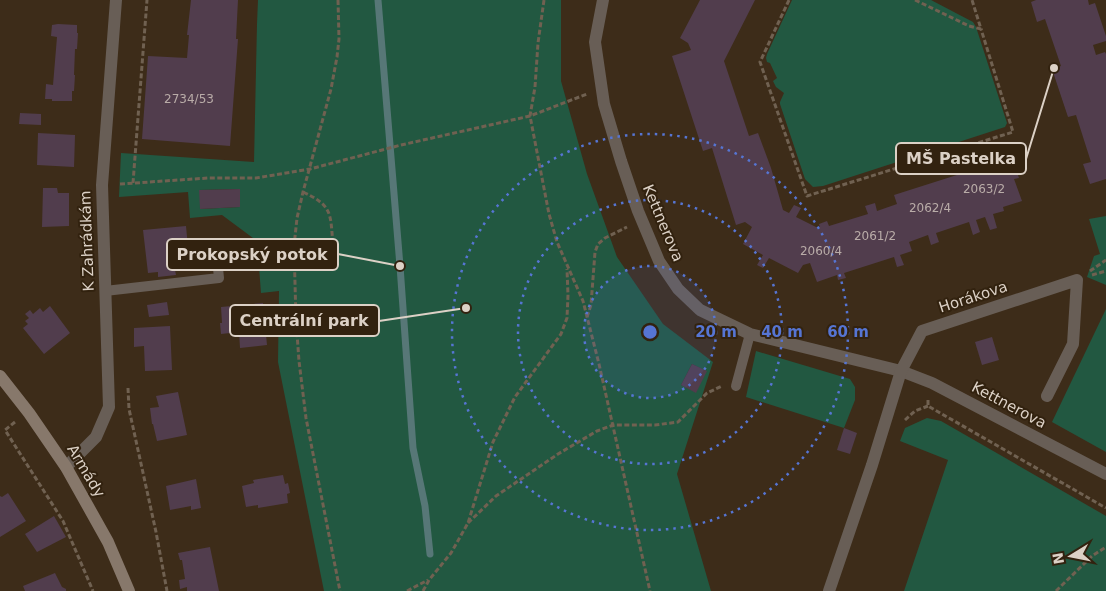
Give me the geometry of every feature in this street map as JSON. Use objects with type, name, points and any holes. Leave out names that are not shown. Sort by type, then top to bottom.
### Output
[{"type":"street","name":"K Zahrádkám","points":[[66,467],[96,437],[109,407],[102,185],[116,0]]},
{"type":"street","name":"Kettnerova","points":[[603,0],[595,42],[604,104],[621,161],[659,261],[678,289],[700,310],[750,334],[901,371],[932,383],[1106,474]]},
{"type":"street","name":"Horákova","points":[[830,591],[901,371],[922,331],[1077,280],[1072,344],[1047,396]]},
{"type":"street","name":"Armády","points":[[0,376],[29,413],[66,467],[108,542],[129,591]]},
{"type":"lane","points":[[105,291],[219,278],[216,248]]},
{"type":"lane","points":[[736,386],[750,334]]},
{"type":"path","points":[[133,183],[147,0]]},
{"type":"path","points":[[338,0],[339,39],[337,57],[331,89],[297,218],[294,246],[296,320],[306,418],[340,591]]},
{"type":"path","points":[[544,0],[538,43],[535,88],[530,116],[549,214],[557,242],[583,301],[599,364],[650,591]]},
{"type":"path","points":[[789,0],[760,62],[807,196],[1013,132],[972,0]]},
{"type":"path","points":[[915,0],[969,26],[981,29]]},
{"type":"path","points":[[102,185],[208,178],[256,178],[310,169],[530,116],[602,89]]},
{"type":"path","points":[[303,192],[321,202],[328,210],[332,244]]},
{"type":"path","points":[[587,318],[591,306],[595,252],[598,244],[612,234],[643,222]]},
{"type":"path","points":[[423,591],[429,580],[451,553],[468,523],[493,442],[515,397],[561,334],[567,318],[567,266]]},
{"type":"path","points":[[932,383],[928,406],[1106,508]]},
{"type":"path","points":[[468,523],[496,496],[558,454],[597,431],[613,425],[655,425],[678,422],[707,392],[725,385],[736,386]]},
{"type":"path","points":[[29,413],[5,430],[63,521],[92,591]]},
{"type":"path","points":[[146,486],[168,591]]},
{"type":"path","points":[[1056,591],[1092,556],[1106,547]]},
{"type":"path","points":[[407,591],[429,580]]},
{"type":"green space","points":[[258,0],[561,0],[561,81],[587,174],[617,257],[663,324],[713,362],[677,474],[711,591],[324,591],[278,362],[279,291],[261,293],[257,241],[222,215],[190,218],[188,192],[119,197],[121,153],[254,162]],"holes":[[[240,189],[240,207],[200,209],[200,190]],[[692,364],[706,371],[696,392],[681,385]]]},
{"type":"green space","points":[[792,0],[931,0],[973,22],[1007,123],[1005,127],[823,186],[813,187],[805,179],[780,104],[784,93],[776,87],[773,81],[777,78],[766,58]]},
{"type":"green space","points":[[1106,216],[1106,285],[1087,277],[1094,256],[1100,254],[1089,219]]},
{"type":"green space","points":[[1106,309],[1106,452],[1052,422]]},
{"type":"green space","points":[[756,351],[850,379],[855,387],[855,400],[844,428],[746,397]]},
{"type":"green space","points":[[927,418],[941,421],[1106,516],[1106,591],[904,591],[948,460],[900,441],[905,428]]},
{"type":"building","points":[[191,0],[238,0],[236,39],[238,39],[230,146],[142,139],[148,56],[187,58],[189,35],[187,35]]},
{"type":"building","points":[[700,0],[755,0],[724,61],[749,136],[758,133],[771,168],[783,210],[789,213],[794,205],[801,208],[796,217],[820,229],[819,224],[827,221],[829,226],[868,214],[865,206],[875,203],[877,211],[897,204],[894,195],[960,174],[958,168],[968,165],[969,171],[1012,157],[1019,178],[1014,179],[1022,201],[1003,207],[1004,211],[993,214],[997,228],[990,230],[985,217],[976,220],[980,232],[973,235],[969,222],[936,233],[939,242],[931,245],[928,235],[909,242],[912,251],[900,255],[904,265],[897,267],[894,257],[844,273],[846,278],[838,280],[837,275],[817,282],[810,263],[803,265],[798,273],[769,258],[763,268],[757,265],[763,255],[743,244],[752,227],[745,222],[736,225],[712,148],[703,151],[672,56],[691,50],[688,43],[680,38]]},
{"type":"building","points":[[1036,0],[1088,0],[1089,5],[1095,3],[1106,36],[1106,41],[1093,45],[1096,55],[1105,52],[1106,54],[1106,179],[1090,184],[1083,164],[1091,162],[1076,115],[1068,117],[1052,69],[1061,66],[1045,19],[1037,22],[1031,2]]},
{"type":"building","points":[[52,25],[77,25],[77,49],[75,49],[72,101],[45,99],[46,84],[53,85],[57,37],[51,36]]},
{"type":"building","points":[[20,113],[41,114],[41,125],[19,124]]},
{"type":"building","points":[[38,133],[75,135],[74,167],[37,165]]},
{"type":"building","points":[[43,188],[57,188],[58,193],[69,193],[69,226],[42,227]]},
{"type":"building","points":[[240,189],[240,207],[200,209],[199,190]]},
{"type":"building","points":[[186,226],[190,268],[175,270],[176,275],[158,277],[158,272],[148,273],[143,230]]},
{"type":"building","points":[[167,302],[169,315],[149,317],[147,305]]},
{"type":"building","points":[[263,303],[267,345],[240,348],[239,332],[221,334],[221,307]]},
{"type":"building","points":[[50,306],[70,333],[44,354],[23,328],[28,324],[25,321],[29,318],[25,314],[30,310],[33,314],[40,308],[43,312]]},
{"type":"building","points":[[170,326],[172,370],[145,371],[144,346],[134,347],[134,328]]},
{"type":"building","points":[[992,337],[999,360],[982,365],[975,342]]},
{"type":"building","points":[[692,364],[707,371],[696,393],[681,385]]},
{"type":"building","points":[[178,392],[187,435],[157,441],[150,408],[159,407],[156,396]]},
{"type":"building","points":[[844,428],[857,433],[850,454],[837,450]]},
{"type":"building","points":[[283,475],[285,484],[288,483],[290,493],[287,494],[288,503],[258,508],[258,505],[246,507],[242,486],[254,483],[253,480]]},
{"type":"building","points":[[196,479],[201,508],[191,510],[191,506],[170,510],[166,486]]},
{"type":"building","points":[[8,493],[26,521],[0,537],[0,496],[2,497]]},
{"type":"building","points":[[54,516],[66,537],[37,552],[25,534]]},
{"type":"building","points":[[210,547],[219,591],[187,591],[187,587],[180,589],[179,580],[185,579],[182,560],[180,560],[178,553]]},
{"type":"building","points":[[55,573],[66,591],[25,591],[23,586]]},
{"type":"waterway","points":[[378,0],[413,448],[425,506],[430,554]]},
{"type":"place","name":"MŠ Pastelka","points":[[1054,68]]},
{"type":"place","name":"Prokopský potok","points":[[400,266]]},
{"type":"place","name":"Centrální park","points":[[466,308]]}]
